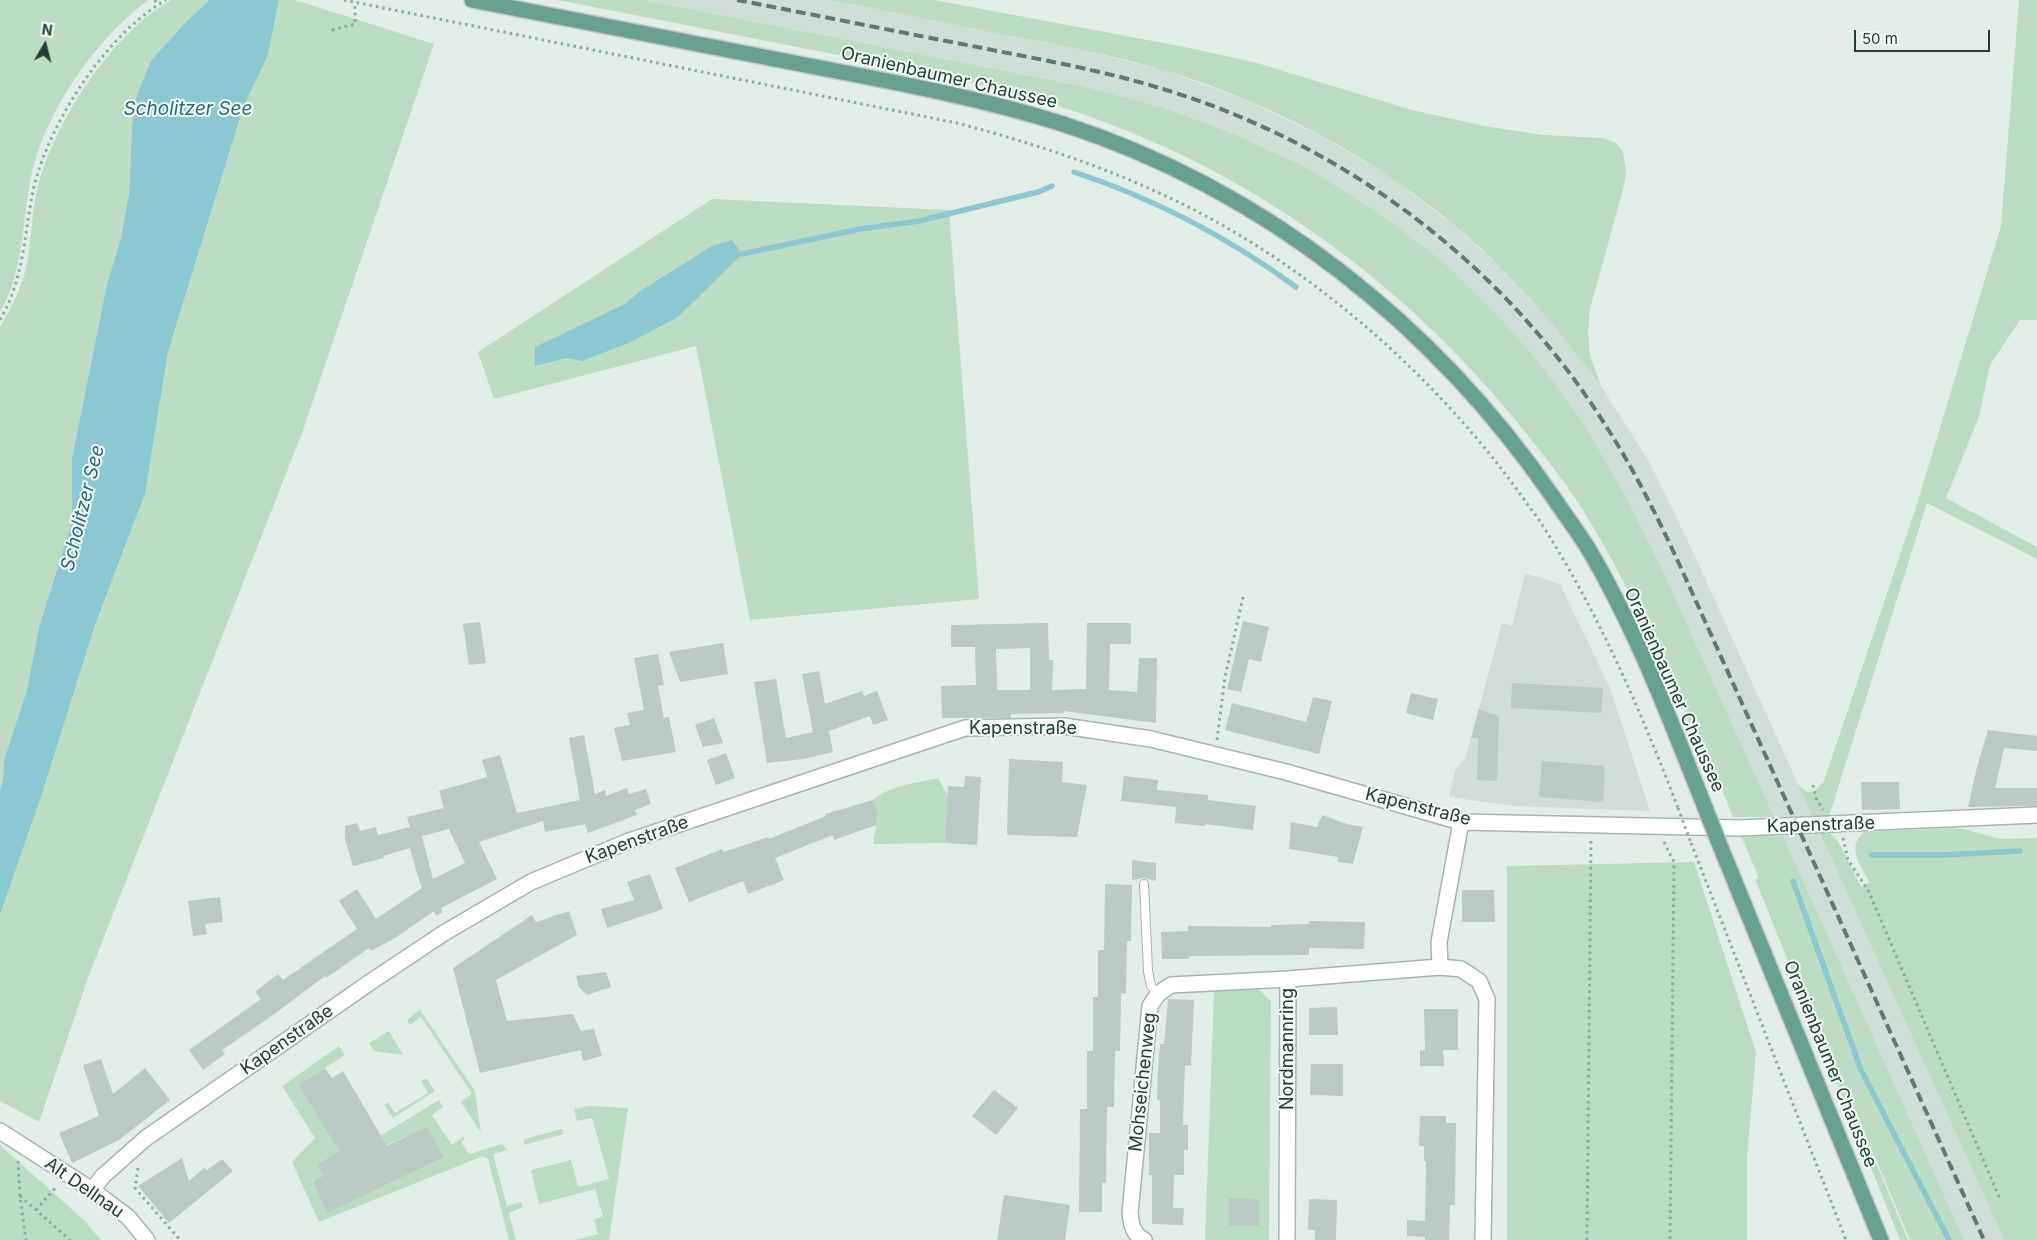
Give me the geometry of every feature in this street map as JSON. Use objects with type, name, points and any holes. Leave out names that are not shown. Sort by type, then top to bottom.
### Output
[{"type":"main road","name":"Oranienbaumer Chaussee","points":[[472,0],[923,88],[1064,124],[1152,159],[1204,184],[1270,222],[1350,278],[1410,330],[1466,386],[1499,424],[1536,473],[1588,548],[1629,625],[1881,1240]]},
{"type":"street","name":"Kapenstraße","points":[[92,1190],[103,1176],[146,1138],[444,933],[531,882],[629,841],[964,728],[1064,726],[1151,739],[1286,772],[1461,822],[1739,828],[2037,815]]},
{"type":"street","points":[[1440,967],[1440,942],[1461,822]]},
{"type":"street","name":"Nordmannring","points":[[1287,1240],[1288,979],[1440,967],[1461,969],[1479,980],[1487,999],[1482,1240]]},
{"type":"street","name":"Mohseichenweg","points":[[1144,1240],[1138,1238],[1132,1226],[1130,1212],[1150,1006],[1158,994],[1171,985],[1288,979]]},
{"type":"street","name":"Alt Dellnau","points":[[0,1132],[92,1190],[128,1218],[147,1240]]},
{"type":"lane","points":[[1144,884],[1148,971],[1151,986],[1158,994]]},
{"type":"path","points":[[155,0],[157,5]]},
{"type":"path","points":[[0,320],[14,293],[20,272],[37,173],[48,144],[84,80],[121,36],[157,5],[166,0]]},
{"type":"path","points":[[344,0],[948,121],[1005,136],[1103,169],[1147,188],[1236,234],[1283,264],[1331,299],[1376,337],[1428,386],[1466,426],[1503,471],[1547,531],[1576,581],[1630,690],[1678,808],[1846,1240]]},
{"type":"path","points":[[332,30],[354,24],[355,2]]},
{"type":"path","points":[[1214,754],[1225,677],[1244,593]]},
{"type":"path","points":[[1587,1240],[1590,825]]},
{"type":"path","points":[[1656,826],[1674,862],[1670,1240]]},
{"type":"path","points":[[1868,890],[2000,1199]]},
{"type":"path","points":[[146,1138],[135,1177],[135,1188],[180,1240]]},
{"type":"path","points":[[16,1142],[20,1196],[26,1240]]},
{"type":"path","points":[[36,1210],[67,1174]]},
{"type":"path","points":[[20,1196],[70,1240]]},
{"type":"shaded area","points":[[644,0],[829,0],[1083,50],[1163,70],[1243,99],[1319,135],[1392,178],[1456,227],[1508,274],[1557,328],[1601,386],[1650,463],[1694,554],[2004,1240],[1964,1240],[1664,573],[1627,498],[1584,424],[1543,367],[1496,313],[1443,263],[1381,214],[1309,169],[1237,135],[1165,108],[1082,86]]},
{"type":"shaded area","points":[[1525,573],[1560,584],[1610,688],[1650,811],[1514,806],[1449,797],[1455,771],[1466,756],[1502,623],[1512,626]]},
{"type":"green space","points":[[0,0],[148,0],[108,36],[90,58],[73,81],[46,131],[36,157],[30,183],[21,249],[13,282],[0,312]]},
{"type":"green space","points":[[171,0],[209,0],[185,23],[132,127],[129,193],[121,238],[107,284],[72,458],[72,522],[39,627],[27,690],[4,760],[3,780],[0,790],[0,327],[15,299],[24,276],[36,193],[59,131],[90,79],[108,55],[149,15]]},
{"type":"green space","points":[[279,0],[295,0],[434,44],[302,433],[89,975],[39,1122],[0,1101],[0,915],[42,794],[95,625],[145,494],[168,352],[243,108],[268,55]]},
{"type":"green space","points":[[558,0],[644,0],[1082,86],[1165,108],[1237,135],[1309,169],[1381,214],[1443,262],[1496,313],[1543,367],[1584,424],[1627,498],[1664,573],[1774,817],[1733,817],[1715,772],[1710,773],[1656,647],[1609,555],[1574,497],[1513,417],[1463,360],[1409,308],[1351,260],[1290,217],[1226,178],[1159,144],[1089,116],[1017,94],[923,72]]},
{"type":"green space","points":[[829,0],[934,0],[1185,47],[1257,63],[1412,110],[1484,126],[1543,135],[1603,138],[1616,143],[1623,151],[1626,172],[1624,186],[1590,309],[1588,333],[1590,355],[1601,386],[1534,302],[1473,241],[1434,209],[1392,179],[1349,151],[1303,126],[1257,104],[1142,64],[1102,54]]},
{"type":"green space","points":[[2019,0],[2037,0],[2037,320],[2020,320],[1990,365],[1979,417],[1946,498],[2037,547],[2037,559],[1927,503],[1828,820],[1813,817],[1798,785],[1807,792],[1815,791],[1824,781],[1917,504],[2001,226]]},
{"type":"green space","points":[[712,199],[949,210],[979,599],[750,620],[696,346],[494,399],[478,352]]},
{"type":"green space","points":[[938,778],[948,796],[945,843],[873,844],[878,814],[873,800],[887,791]]},
{"type":"green space","points":[[1952,828],[2001,839],[2037,838],[2037,1240],[2004,1240],[1820,833],[1828,832],[1838,841],[1861,887],[1869,882],[1855,850],[1859,838],[1864,832]]},
{"type":"green space","points":[[1741,836],[1783,836],[1964,1240],[1910,1240],[1830,1051],[1908,1240],[1900,1240],[1755,879],[1758,879],[1757,873]]},
{"type":"green space","points":[[1694,862],[1756,1052],[1747,1158],[1747,1240],[1507,1240],[1507,866]]},
{"type":"green space","points":[[1257,988],[1271,1001],[1269,1240],[1205,1240],[1214,991]]},
{"type":"green space","points":[[420,1010],[475,1091],[481,1133],[461,1102],[472,1094],[421,1017],[410,1025],[407,1020]]},
{"type":"green space","points":[[389,1031],[403,1055],[374,1051],[369,1043]]},
{"type":"green space","points":[[339,1046],[345,1055],[298,1085],[339,1151],[317,1164],[323,1176],[313,1181],[327,1212],[444,1157],[427,1126],[369,1154],[372,1141],[439,1100],[443,1107],[432,1115],[452,1145],[463,1137],[465,1139],[461,1142],[469,1154],[502,1144],[507,1150],[493,1154],[507,1206],[521,1202],[523,1207],[509,1213],[516,1240],[509,1240],[488,1159],[483,1156],[319,1222],[292,1162],[315,1138],[282,1086]]},
{"type":"green space","points":[[426,1078],[435,1091],[393,1118],[384,1105],[388,1102],[395,1113],[428,1093],[421,1081]]},
{"type":"green space","points":[[589,1106],[628,1108],[609,1240],[576,1240],[598,1234],[594,1220],[603,1216],[595,1189],[539,1204],[531,1170],[571,1160],[578,1187],[609,1179],[592,1118],[577,1121],[574,1109]]},
{"type":"green space","points":[[562,1129],[564,1134],[524,1145],[524,1139]]},
{"type":"green space","points":[[0,1145],[86,1222],[101,1240],[0,1240]]},
{"type":"water","name":"Scholitzer See","points":[[209,0],[279,0],[268,55],[243,108],[168,352],[145,494],[95,625],[42,794],[0,915],[0,790],[3,780],[4,760],[27,690],[39,627],[72,522],[72,458],[107,284],[121,238],[129,193],[132,127],[137,95],[151,61],[185,23]]},
{"type":"water","points":[[732,240],[742,254],[678,317],[631,342],[582,361],[566,358],[535,366],[535,347],[623,305],[642,290],[712,246]]},
{"type":"building","points":[[1243,621],[1269,627],[1261,662],[1249,659],[1241,692],[1227,689]]},
{"type":"building","points":[[480,622],[486,663],[469,665],[463,624]]},
{"type":"building","points":[[1048,623],[1049,660],[1053,660],[1052,690],[1086,689],[1087,623],[1131,623],[1131,644],[1110,644],[1109,690],[1137,692],[1139,658],[1157,658],[1156,723],[1064,711],[1064,713],[1011,714],[1011,718],[942,718],[941,686],[976,685],[975,647],[951,647],[951,625]],"holes":[[[1030,648],[1030,690],[997,690],[996,649]]]},
{"type":"building","points":[[723,643],[728,674],[680,682],[669,652]]},
{"type":"building","points":[[658,654],[664,685],[658,686],[664,718],[669,717],[676,752],[622,761],[614,728],[630,725],[627,713],[644,710],[634,658]]},
{"type":"building","points":[[819,671],[825,704],[862,691],[864,696],[877,691],[888,720],[873,725],[870,716],[829,731],[833,752],[803,759],[767,763],[754,682],[776,679],[786,738],[813,732],[802,674]]},
{"type":"building","points":[[1512,683],[1603,688],[1601,713],[1511,708]]},
{"type":"building","points":[[1411,693],[1438,699],[1433,720],[1406,713]]},
{"type":"building","points":[[1313,697],[1332,701],[1319,754],[1225,730],[1232,703],[1306,722]]},
{"type":"building","points":[[1479,709],[1499,716],[1497,781],[1477,780],[1478,738],[1471,738]]},
{"type":"building","points":[[714,718],[723,743],[703,747],[695,725]]},
{"type":"building","points":[[1988,730],[2037,736],[2037,751],[2004,748],[1995,788],[2037,788],[2037,806],[1968,807]]},
{"type":"building","points":[[584,735],[595,794],[605,790],[606,796],[627,788],[629,794],[646,789],[651,804],[635,810],[637,815],[588,833],[585,824],[545,832],[543,821],[479,842],[497,879],[441,908],[442,913],[436,916],[434,911],[395,938],[371,951],[369,948],[326,978],[325,976],[222,1050],[225,1054],[203,1070],[189,1050],[261,999],[255,992],[278,974],[283,980],[357,929],[339,901],[357,889],[376,919],[422,888],[410,848],[383,856],[384,858],[353,866],[345,839],[345,826],[357,823],[360,831],[376,827],[378,835],[410,827],[407,817],[444,808],[439,791],[487,777],[482,760],[500,755],[517,813],[580,800],[569,738]],"holes":[[[449,829],[465,863],[433,879],[422,836]]]},
{"type":"building","points":[[726,753],[735,778],[716,785],[707,760]]},
{"type":"building","points":[[1009,759],[1063,762],[1062,782],[1087,785],[1077,837],[1007,835]]},
{"type":"building","points":[[1542,761],[1605,766],[1603,802],[1539,797]]},
{"type":"building","points":[[965,776],[981,777],[977,845],[945,843],[948,786],[964,787]]},
{"type":"building","points":[[1124,776],[1158,780],[1157,790],[1208,795],[1208,800],[1256,806],[1253,830],[1205,824],[1205,826],[1175,823],[1176,807],[1121,801]]},
{"type":"building","points":[[1861,782],[1899,782],[1900,809],[1862,810]]},
{"type":"building","points":[[873,800],[878,814],[876,825],[834,840],[833,835],[775,858],[784,880],[748,894],[743,881],[689,902],[675,868],[722,849],[724,852],[768,837],[769,839],[826,816],[825,814]]},
{"type":"building","points":[[1322,815],[1347,824],[1363,827],[1353,864],[1338,862],[1338,857],[1289,849],[1291,822],[1317,827]]},
{"type":"building","points":[[1132,860],[1156,863],[1156,881],[1144,878],[1132,880]]},
{"type":"building","points":[[650,874],[663,909],[607,928],[601,909],[634,900],[627,882]]},
{"type":"building","points":[[1105,884],[1132,885],[1131,941],[1127,941],[1126,994],[1121,993],[1120,1051],[1115,1051],[1114,1107],[1107,1107],[1106,1183],[1102,1183],[1102,1212],[1079,1212],[1080,1109],[1087,1109],[1087,1051],[1093,1051],[1093,997],[1098,997],[1098,950],[1104,950]]},
{"type":"building","points":[[1462,890],[1494,890],[1495,922],[1462,922]]},
{"type":"building","points":[[220,897],[223,922],[205,924],[207,934],[193,936],[188,901]]},
{"type":"building","points":[[569,911],[577,935],[496,980],[507,1021],[573,1014],[581,1031],[594,1029],[602,1056],[583,1061],[581,1050],[480,1073],[453,968],[532,915],[536,922]]},
{"type":"building","points":[[1309,921],[1365,922],[1364,949],[1309,948],[1309,955],[1189,956],[1189,959],[1162,959],[1161,932],[1188,931],[1188,926],[1271,927],[1271,925],[1309,924]]},
{"type":"building","points":[[606,972],[611,987],[587,995],[579,987],[576,976]]},
{"type":"building","points":[[1168,999],[1194,1000],[1191,1066],[1185,1065],[1183,1125],[1188,1125],[1188,1150],[1184,1150],[1184,1175],[1174,1175],[1173,1208],[1184,1208],[1183,1225],[1152,1224],[1152,1175],[1149,1175],[1149,1133],[1160,1133],[1160,1100],[1157,1100],[1158,1069],[1160,1044],[1164,1044]]},
{"type":"building","points":[[1337,1007],[1338,1035],[1309,1035],[1309,1008]]},
{"type":"building","points":[[1424,1009],[1458,1009],[1458,1050],[1443,1050],[1444,1066],[1420,1066],[1420,1050],[1425,1051]]},
{"type":"building","points":[[101,1059],[113,1094],[145,1068],[170,1100],[119,1140],[72,1163],[59,1133],[99,1116],[83,1065]]},
{"type":"building","points":[[1311,1064],[1343,1064],[1343,1096],[1310,1095]]},
{"type":"building","points":[[325,1068],[332,1078],[343,1071],[387,1146],[427,1126],[444,1157],[327,1213],[313,1181],[323,1176],[317,1164],[339,1151],[298,1085]]},
{"type":"building","points":[[994,1090],[1018,1108],[996,1135],[972,1116]]},
{"type":"building","points":[[1420,1116],[1446,1116],[1446,1123],[1456,1123],[1455,1205],[1450,1205],[1449,1240],[1425,1240],[1425,1237],[1407,1236],[1407,1220],[1425,1221],[1426,1161],[1424,1161],[1424,1146],[1419,1146]]},
{"type":"building","points":[[182,1158],[189,1181],[204,1168],[207,1170],[222,1159],[233,1171],[169,1223],[138,1186]]},
{"type":"building","points":[[1004,1195],[1070,1205],[1065,1240],[997,1240]]},
{"type":"building","points":[[1229,1198],[1259,1199],[1259,1226],[1229,1226]]},
{"type":"building","points":[[1309,1199],[1337,1200],[1336,1240],[1315,1240],[1315,1230],[1308,1230]]},
{"type":"waterway","points":[[1074,172],[1133,194],[1190,221],[1244,252],[1296,287]]},
{"type":"waterway","points":[[742,254],[860,229],[919,221],[1038,192],[1052,186]]},
{"type":"waterway","points":[[1872,855],[1943,855],[2020,851]]},
{"type":"waterway","points":[[1793,881],[1861,1070],[1949,1240]]},
{"type":"railway","points":[[737,0],[1094,71],[1166,90],[1232,114],[1296,143],[1357,178],[1415,218],[1469,263],[1519,312],[1564,366],[1604,423],[1654,512],[1984,1240]]}]
